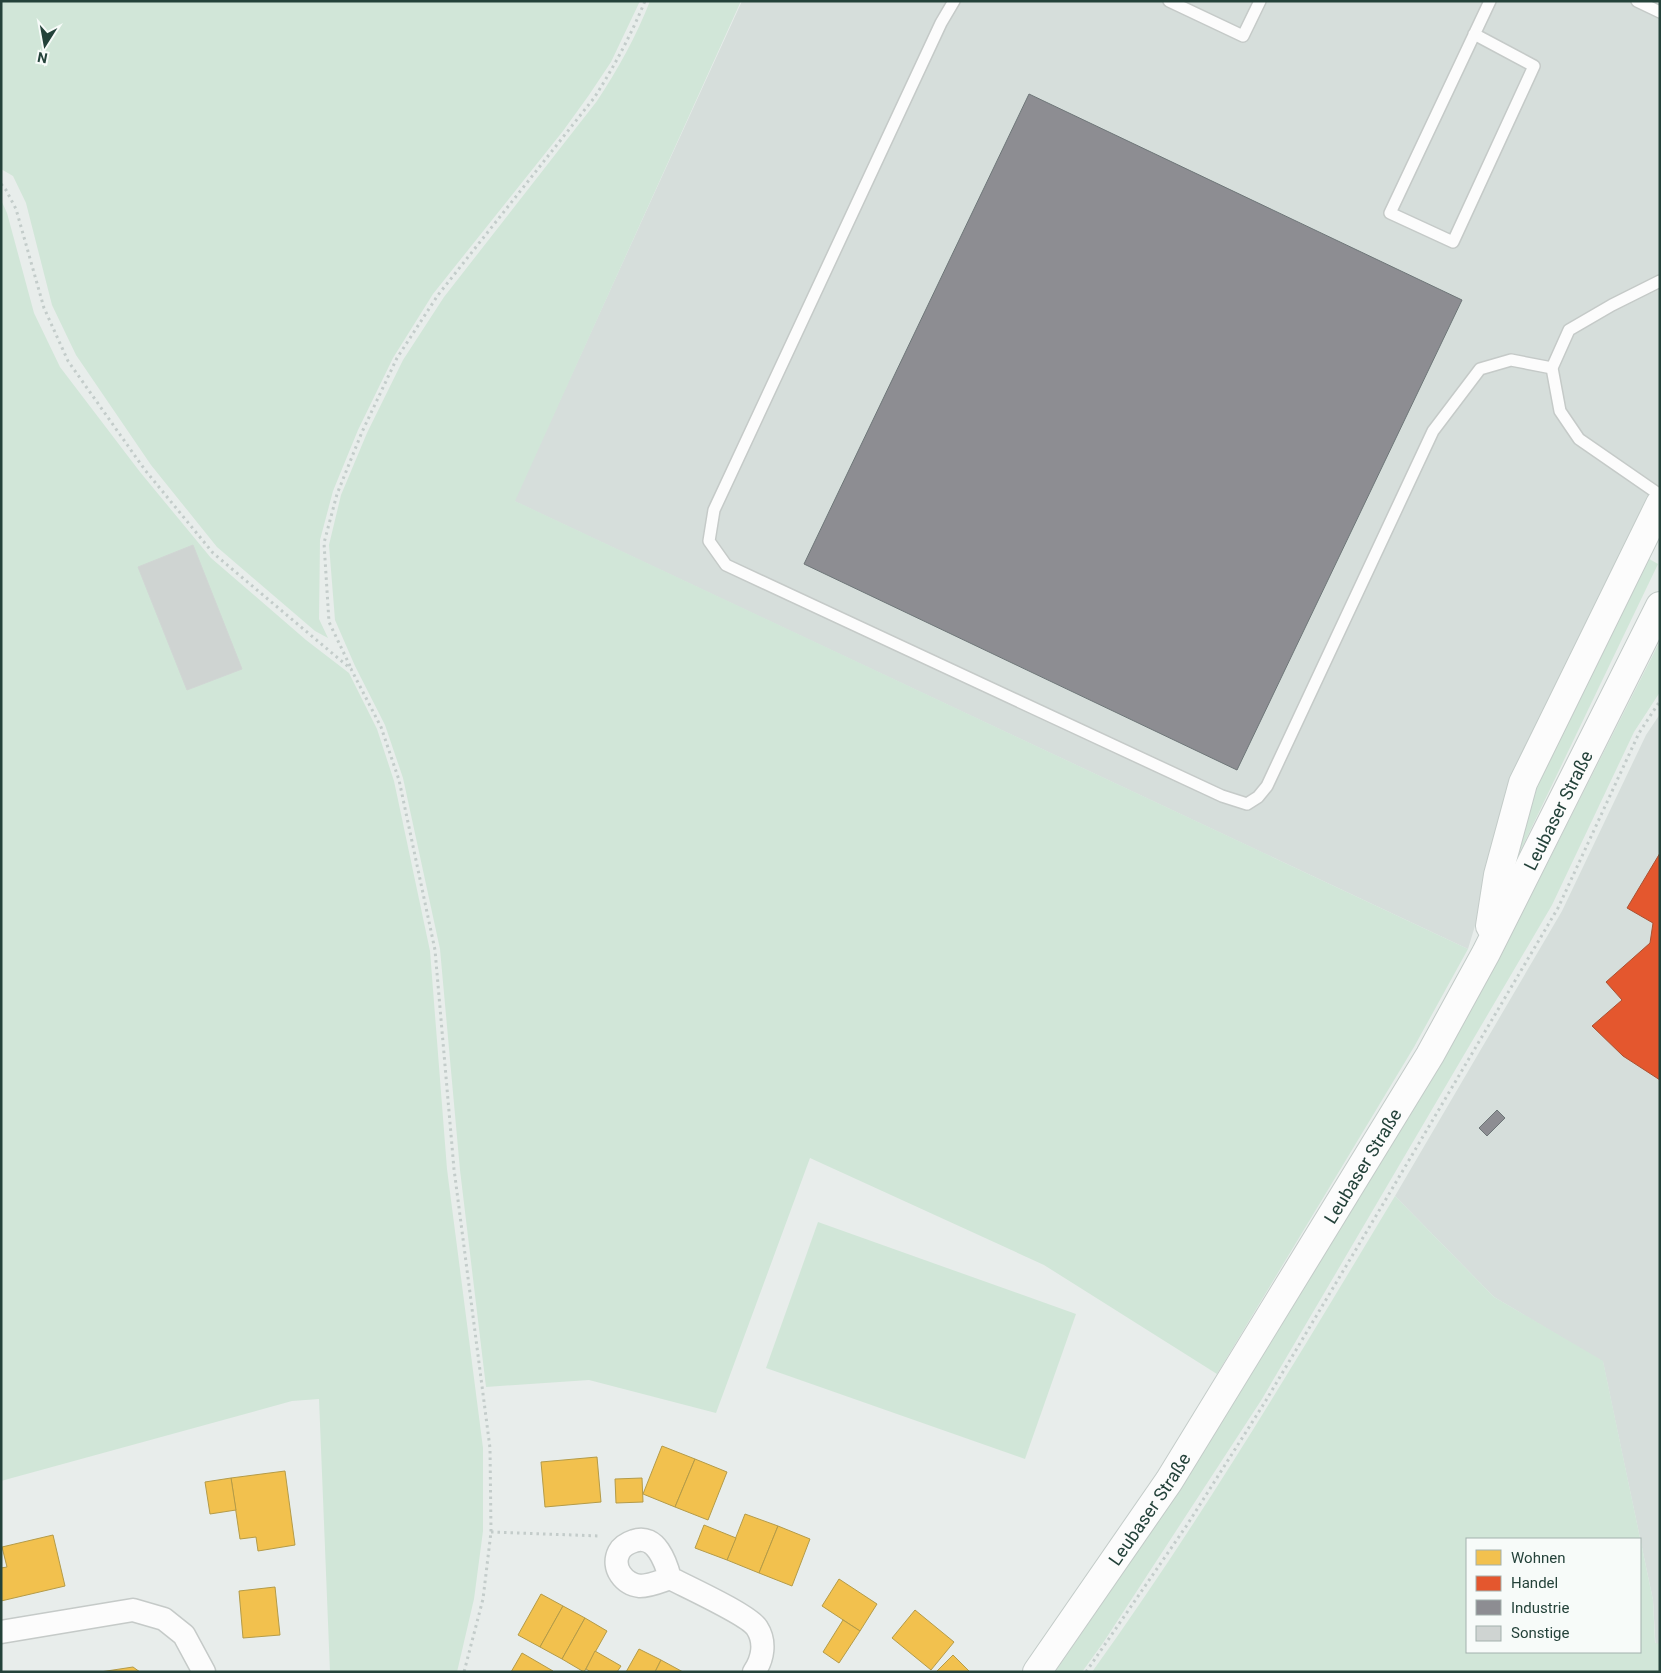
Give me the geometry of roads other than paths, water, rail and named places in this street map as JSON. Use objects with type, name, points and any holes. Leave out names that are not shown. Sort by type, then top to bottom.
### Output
[{"type":"main road","points":[[1486,953],[1498,875],[1523,783],[1660,504]]},
{"type":"main road","name":"Leubaser Straße","points":[[1037,1672],[1169,1481],[1430,1055],[1486,953],[1660,606]]},
{"type":"street","points":[[670,1578],[659,1550],[650,1542],[638,1540],[626,1544],[619,1552],[616,1564],[620,1576],[629,1583],[641,1586],[670,1578],[738,1613],[757,1627],[764,1646],[758,1667],[754,1672]]},
{"type":"street","points":[[1,1632],[133,1610],[164,1619],[184,1636],[204,1672]]},
{"type":"lane","points":[[954,1],[941,22],[714,510],[709,541],[726,565],[1222,796],[1247,804],[1258,797],[1267,786],[1433,432],[1480,369],[1511,360],[1552,368]]},
{"type":"lane","points":[[1169,1],[1243,36],[1260,1]]},
{"type":"lane","points":[[1474,34],[1534,66],[1453,242],[1390,213],[1474,34],[1490,1]]},
{"type":"lane","points":[[1637,1],[1660,12]]},
{"type":"lane","points":[[1660,282],[1612,305],[1569,330],[1552,368],[1560,411],[1579,439],[1660,495]]}]
